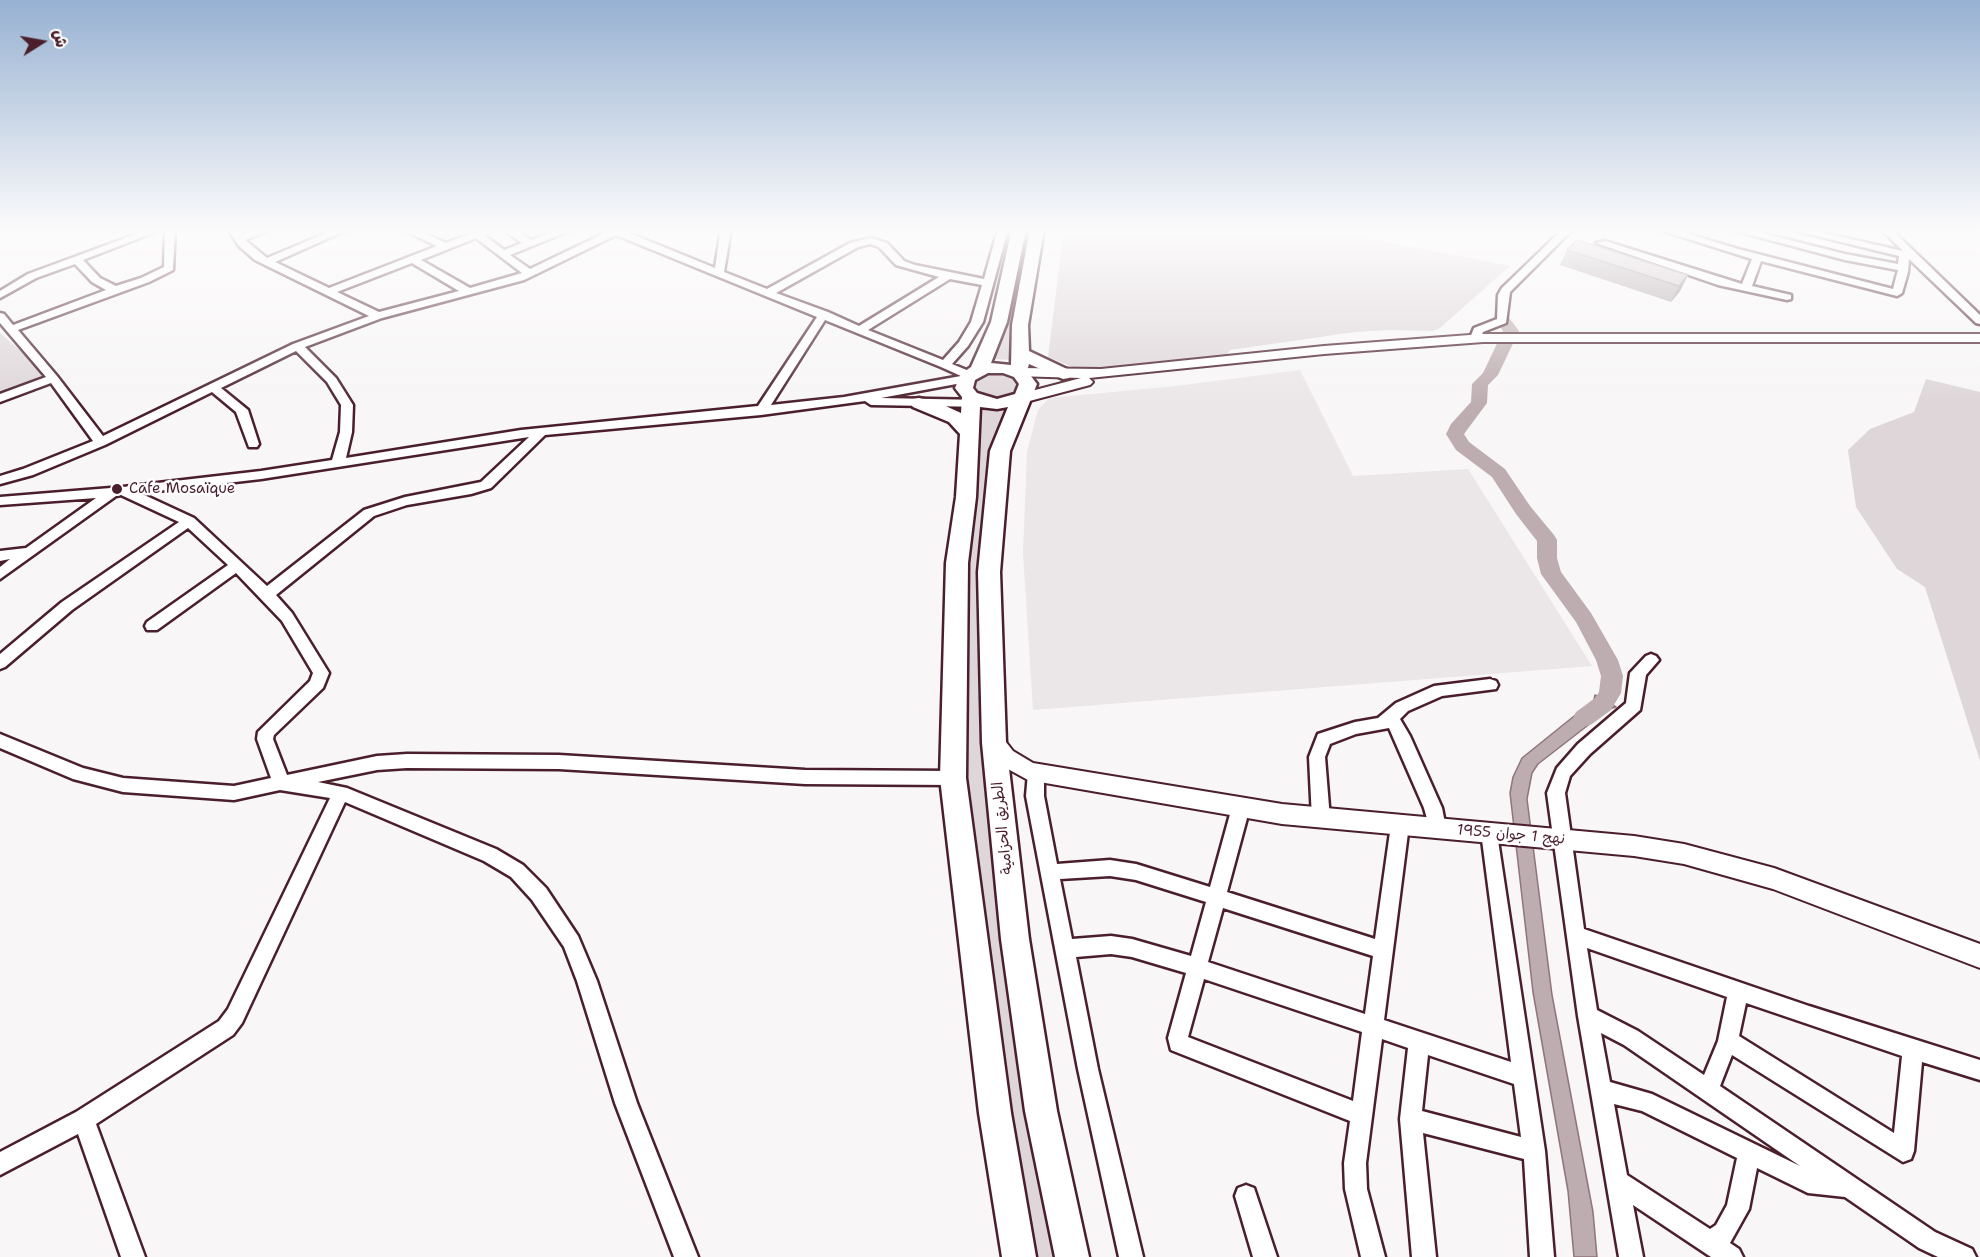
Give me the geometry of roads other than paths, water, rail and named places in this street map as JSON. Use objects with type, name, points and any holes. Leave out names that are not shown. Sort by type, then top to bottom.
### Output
[{"type":"highway","points":[[1006,288],[999,322],[974,388],[966,497],[957,563],[954,627],[953,778],[995,1113],[1019,1257]]},
{"type":"highway","name":"الطريق الحزامية","points":[[1027,288],[1020,325],[1020,386],[1000,451],[995,488],[989,572],[994,743],[1015,939],[1041,1112],[1072,1257]]},
{"type":"highway","points":[[1021,354],[1063,374]]},
{"type":"highway","points":[[1004,368],[1020,386],[1005,403],[974,388],[1004,368]]},
{"type":"highway","points":[[920,403],[933,406],[956,418],[970,434]]},
{"type":"main road","points":[[1932,337],[1980,327]]},
{"type":"main road","points":[[1020,386],[1063,374],[1101,374],[1334,349],[1479,338],[1932,337],[1980,339]]},
{"type":"main road","points":[[1020,386],[1088,382],[1187,371],[1259,358]]},
{"type":"main road","points":[[994,743],[1005,757],[1032,772]]},
{"type":"main road","points":[[998,792],[1009,779],[1032,772]]},
{"type":"main road","name":"نهج 1 جوان 1955","points":[[1032,772],[1321,819],[1500,833],[1634,846],[1684,854],[1727,864],[1774,879],[1980,956]]},
{"type":"street","points":[[111,288],[115,290]]},
{"type":"street","points":[[12,329],[122,288]]},
{"type":"street","points":[[319,288],[378,316]]},
{"type":"street","points":[[328,292],[339,288]]},
{"type":"street","points":[[461,288],[470,293]]},
{"type":"street","points":[[2,489],[28,472],[101,442],[297,346],[378,316],[487,288]]},
{"type":"street","points":[[757,288],[945,365],[974,388]]},
{"type":"street","points":[[769,292],[777,288]]},
{"type":"street","points":[[860,330],[932,288]]},
{"type":"street","points":[[945,365],[972,332],[986,288]]},
{"type":"street","points":[[1479,338],[1478,330],[1502,321],[1503,295],[1508,288]]},
{"type":"street","points":[[1741,288],[1787,297]]},
{"type":"street","points":[[1876,288],[1897,293],[1898,288]]},
{"type":"street","points":[[1947,288],[1980,321]]},
{"type":"street","points":[[1958,298],[1980,314]]},
{"type":"street","points":[[761,411],[824,315]]},
{"type":"street","points":[[0,316],[53,378],[101,442]]},
{"type":"street","points":[[297,346],[332,380],[346,405],[346,432],[338,463]]},
{"type":"street","points":[[0,398],[53,378]]},
{"type":"street","points":[[213,387],[242,410],[253,444]]},
{"type":"street","points":[[2,489],[46,497],[118,492],[261,475],[437,446],[540,433],[974,388]]},
{"type":"street","points":[[844,400],[920,403],[974,388]]},
{"type":"street","points":[[267,594],[369,513],[405,501],[482,487],[540,433]]},
{"type":"street","points":[[118,492],[189,521],[267,594],[287,617],[321,673],[317,684],[266,732],[264,739],[282,784]]},
{"type":"street","points":[[0,574],[118,492]]},
{"type":"street","points":[[0,663],[67,606],[189,521]]},
{"type":"street","points":[[0,556],[33,552]]},
{"type":"street","points":[[152,626],[237,565]]},
{"type":"street","points":[[1631,1257],[1588,1016],[1556,793],[1563,773],[1584,748],[1634,706],[1638,673],[1651,660]]},
{"type":"street","points":[[1321,819],[1317,758],[1320,743],[1329,736],[1354,728],[1382,724],[1402,707],[1440,690],[1490,685]]},
{"type":"street","points":[[1391,718],[1411,756],[1433,808],[1437,828]]},
{"type":"street","points":[[0,741],[79,774],[123,785],[234,793],[377,763],[407,761],[559,762],[828,778],[953,778]]},
{"type":"street","points":[[1032,772],[1088,1069],[1131,1257]]},
{"type":"street","points":[[282,784],[341,793],[490,855],[517,871],[539,894],[572,942],[587,981],[626,1103],[686,1257]]},
{"type":"street","points":[[0,1164],[84,1120],[226,1028],[235,1016],[341,793]]},
{"type":"street","points":[[1241,807],[1178,1043],[1361,1115]]},
{"type":"street","points":[[1373,1257],[1356,1189],[1355,1163],[1400,825]]},
{"type":"street","points":[[1500,833],[1522,1076],[1534,1151],[1542,1257]]},
{"type":"street","points":[[1051,872],[1110,868],[1136,872],[1383,950]]},
{"type":"street","points":[[1576,935],[1738,992],[1980,1070]]},
{"type":"street","points":[[1065,949],[1111,945],[1132,948],[1522,1076]]},
{"type":"street","points":[[1708,1090],[1728,1041],[1738,992]]},
{"type":"street","points":[[1588,1016],[1631,1038],[1928,1240],[1964,1257]]},
{"type":"street","points":[[1728,1041],[1903,1151],[1913,1050]]},
{"type":"street","points":[[1419,1043],[1411,1119],[1424,1257]]},
{"type":"street","points":[[1601,1090],[1646,1101],[1808,1182],[1849,1187]]},
{"type":"street","points":[[1411,1119],[1534,1151]]},
{"type":"street","points":[[84,1120],[133,1257]]},
{"type":"street","points":[[1711,1244],[1724,1233],[1738,1209],[1749,1153]]},
{"type":"street","points":[[1617,1181],[1731,1257]]},
{"type":"street","points":[[1246,1196],[1265,1257]]},
{"type":"waterway","points":[[1505,322],[1511,331],[1490,375],[1480,384],[1479,403],[1457,428],[1455,434],[1462,446],[1499,473],[1523,510],[1547,540],[1547,558],[1551,574],[1584,618],[1607,660],[1612,676],[1610,693],[1603,704],[1584,718]]},
{"type":"place","name":"Cafe Mosaïque","points":[[117,489]]}]
